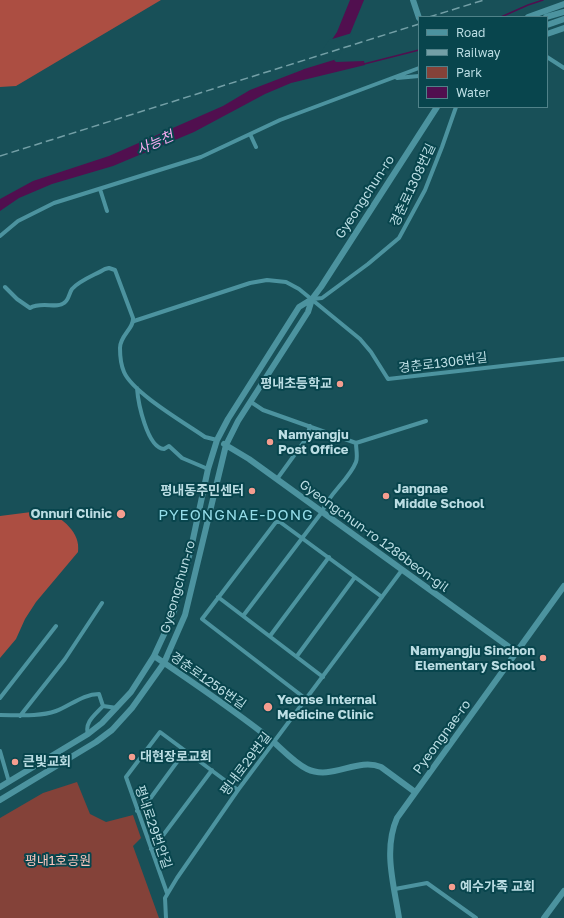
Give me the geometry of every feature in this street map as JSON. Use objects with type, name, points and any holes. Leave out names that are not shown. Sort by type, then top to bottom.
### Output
[{"type":"street","points":[[413,0],[418,16]]},
{"type":"street","points":[[531,16],[564,4]]},
{"type":"street","points":[[548,16],[564,12]]},
{"type":"street","points":[[548,25],[564,19]]},
{"type":"street","points":[[548,34],[564,28]]},
{"type":"street","points":[[548,58],[564,68]]},
{"type":"street","points":[[0,236],[18,221],[45,207],[201,157],[280,120],[418,68]]},
{"type":"street","points":[[385,81],[407,76],[418,76]]},
{"type":"street","name":"경춘로1308번길","points":[[312,299],[322,298],[368,264],[398,238],[425,190],[456,108]]},
{"type":"street","name":"Gyeongchun-ro","points":[[0,800],[90,746],[112,730],[132,708],[164,663],[185,615],[226,445],[251,402],[308,312],[312,299],[432,110]]},
{"type":"street","points":[[250,134],[256,147]]},
{"type":"street","points":[[100,189],[107,211]]},
{"type":"street","points":[[5,288],[17,300],[30,308],[38,304],[60,305],[66,301],[72,288],[76,285],[105,269],[112,269],[117,273],[134,321]]},
{"type":"street","points":[[217,440],[205,437],[130,382],[124,372],[120,346],[123,336],[134,321],[250,283],[267,280],[279,281],[293,285],[312,299]]},
{"type":"street","name":"Gyeongchun-ro","points":[[0,787],[88,734],[118,708],[131,692],[154,656],[173,615],[190,553],[208,469],[217,440],[228,419],[299,307],[312,299]]},
{"type":"street","name":"경춘로1306번길","points":[[312,299],[360,339],[371,352],[388,379],[564,359]]},
{"type":"street","points":[[137,388],[140,409],[145,424],[156,446],[164,449],[169,446],[182,458],[208,469]]},
{"type":"street","points":[[251,402],[263,410],[356,443],[426,421]]},
{"type":"street","points":[[277,479],[306,439],[310,426]]},
{"type":"street","name":"Gyeongchun-ro 1286beon-gil","points":[[217,440],[249,459],[516,652]]},
{"type":"street","points":[[243,616],[303,538],[356,462],[356,443]]},
{"type":"street","points":[[306,699],[202,619],[276,522],[280,522],[303,538],[382,598]]},
{"type":"street","points":[[270,636],[329,557]]},
{"type":"street","name":"평내로29번길","points":[[167,893],[238,790],[275,743],[402,570]]},
{"type":"street","points":[[297,656],[355,577]]},
{"type":"street","name":"Pyeongnae-ro","points":[[399,918],[389,852],[390,836],[397,818],[564,586]]},
{"type":"street","points":[[218,598],[323,677]]},
{"type":"street","points":[[20,716],[65,659],[102,603]]},
{"type":"street","points":[[0,698],[56,626]]},
{"type":"street","name":"경춘로1256번길","points":[[154,656],[275,743],[306,768],[318,773],[329,773],[368,764],[375,764],[381,766],[415,792]]},
{"type":"street","points":[[0,715],[20,716],[55,711],[92,694],[99,694],[103,706]]},
{"type":"street","points":[[103,706],[118,708]]},
{"type":"street","points":[[88,734],[86,729],[88,722],[103,706]]},
{"type":"street","name":"평내로29번안길","points":[[167,893],[150,849],[126,778],[160,732],[238,790]]},
{"type":"street","points":[[0,751],[9,782]]},
{"type":"street","points":[[137,811],[144,807],[185,751]]},
{"type":"street","points":[[150,849],[155,846],[212,770]]},
{"type":"street","points":[[395,889],[426,883],[476,918]]},
{"type":"street","points":[[544,918],[564,891]]},
{"type":"street","points":[[166,918],[165,905],[167,893]]},
{"type":"green space","name":"평내1호공원","points":[[77,782],[90,814],[106,822],[133,815],[141,838],[133,846],[159,918],[0,918],[0,818],[43,793]]},
{"type":"shaded area","points":[[0,0],[161,0],[16,86],[0,87]]},
{"type":"shaded area","points":[[47,510],[64,522],[73,532],[77,538],[78,552],[36,602],[25,619],[16,639],[0,658],[0,516]]},
{"type":"water","name":"사능천","points":[[350,0],[364,0],[350,34],[334,60],[336,62],[364,61],[365,65],[291,83],[265,94],[194,132],[113,166],[52,184],[19,198],[0,211],[0,199],[33,181],[109,156],[223,106],[250,90],[302,70],[321,56],[337,32]]},
{"type":"pier","points":[[352,33],[337,59],[278,77],[301,69],[319,55],[329,40]]},
{"type":"waterway","points":[[503,16],[543,0]]},
{"type":"waterway","points":[[364,64],[418,50]]},
{"type":"railway","points":[[432,16],[484,0]]},
{"type":"railway","points":[[0,156],[418,24]]},
{"type":"place","name":"평내초등학교","points":[[340,384]]},
{"type":"place","name":"Namyangju Post Office","points":[[270,442]]},
{"type":"place","name":"평내동주민센터","points":[[252,491]]},
{"type":"place","name":"Jangnae Middle School","points":[[386,496]]},
{"type":"place","name":"Onnuri Clinic","points":[[121,514]]},
{"type":"place","name":"Namyangju Sinchon Elementary School","points":[[543,658]]},
{"type":"place","name":"Yeonse Internal Medicine Clinic","points":[[268,707]]},
{"type":"place","name":"대현장로교회","points":[[132,757]]},
{"type":"place","name":"큰빛교회","points":[[15,762]]},
{"type":"place","name":"예수가족 교회","points":[[452,887]]},
{"type":"district","name":"PYEONGNAE-DONG","points":[[236,515]]}]
